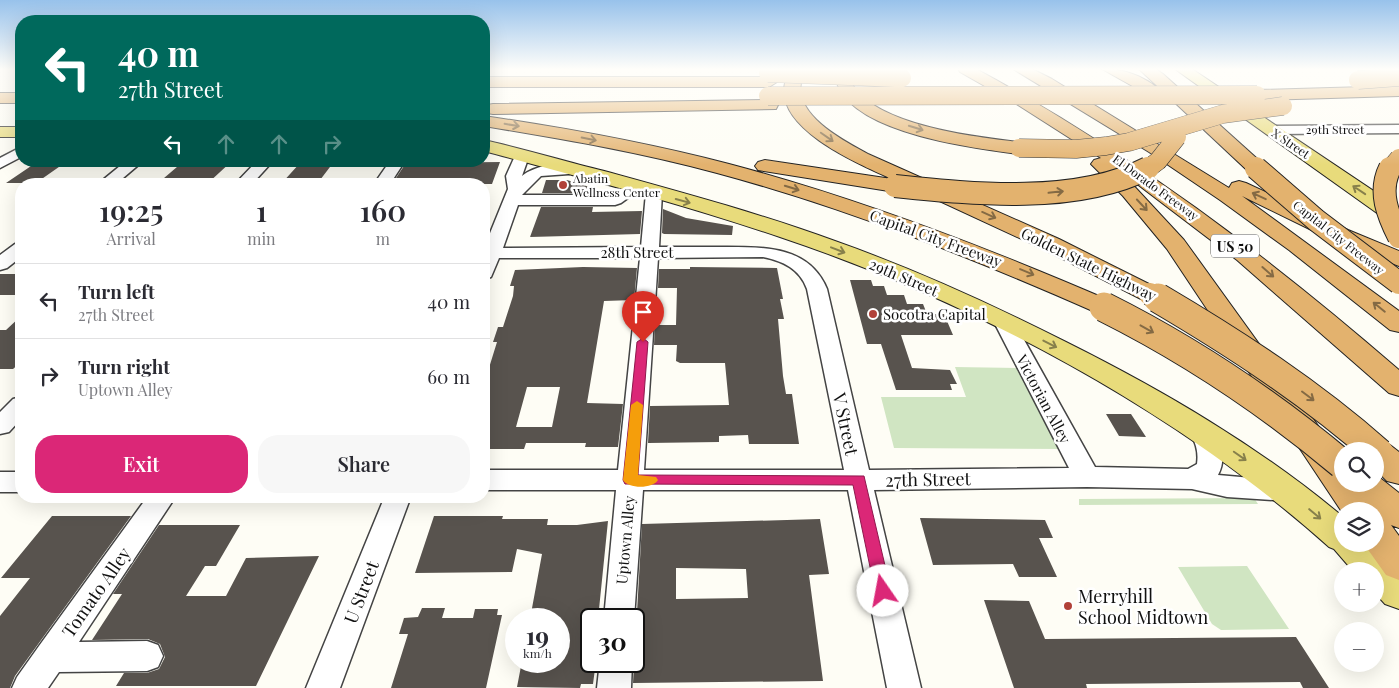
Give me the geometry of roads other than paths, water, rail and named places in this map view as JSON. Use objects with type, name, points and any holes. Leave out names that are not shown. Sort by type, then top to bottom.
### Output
[{"type":"highway","points":[[490,109],[596,101]]},
{"type":"highway","name":"Golden State Highway","points":[[795,101],[800,114],[818,131],[861,158],[1051,244],[1150,294],[1214,332],[1290,382],[1357,433],[1389,463]]},
{"type":"highway","points":[[861,101],[894,120],[949,137],[1019,148],[1076,149],[1129,142],[1223,114],[1337,101]]},
{"type":"highway","name":"El Dorado Freeway","points":[[1022,101],[1058,121],[1160,189],[1255,261],[1399,386]]},
{"type":"highway","points":[[1080,101],[1172,148],[1238,187],[1340,235],[1399,259]]},
{"type":"highway","name":"El Dorado Freeway","points":[[1080,101],[1254,213],[1399,324]]},
{"type":"highway","points":[[637,148],[895,186],[993,194],[1071,190],[1099,185],[1140,172],[1155,164],[1177,137],[1175,121],[1168,108],[1161,101]]},
{"type":"highway","name":"Capital City Freeway","points":[[1184,101],[1256,168],[1316,220],[1399,283]]},
{"type":"highway","points":[[1058,121],[1081,147],[1130,192],[1159,223],[1355,502]]},
{"type":"highway","name":"Capital City Freeway","points":[[490,122],[541,129],[637,148],[755,178],[859,209],[1024,271],[1104,307],[1202,361],[1290,422],[1334,458]]},
{"type":"highway","points":[[1399,158],[1389,170],[1384,182],[1383,194],[1386,209],[1399,237]]},
{"type":"highway","points":[[1375,492],[1399,514]]},
{"type":"highway","points":[[1384,543],[1399,564]]},
{"type":"main road","name":"X Street","points":[[1229,101],[1399,218]]},
{"type":"main road","points":[[0,132],[15,132]]},
{"type":"main road","name":"29th Street","points":[[490,147],[751,220],[821,244],[914,280],[1003,320],[1122,382],[1200,429],[1287,491],[1334,530]]},
{"type":"main road","points":[[1358,552],[1399,592]]},
{"type":"street","name":"29th Street","points":[[1271,130],[1399,129]]},
{"type":"street","points":[[0,164],[15,155]]},
{"type":"street","points":[[514,194],[514,176],[522,156]]},
{"type":"street","points":[[114,178],[128,167]]},
{"type":"street","points":[[249,178],[260,167]]},
{"type":"street","points":[[386,178],[394,167]]},
{"type":"street","points":[[490,248],[514,194],[526,183],[532,174],[549,169],[569,169]]},
{"type":"street","points":[[514,194],[615,200],[645,190]]},
{"type":"street","name":"Uptown Alley","points":[[620,608],[651,251],[645,190]]},
{"type":"street","name":"28th Street","points":[[490,253],[764,252],[789,259]]},
{"type":"street","name":"V Street","points":[[789,259],[804,268],[815,280],[904,688]]},
{"type":"street","name":"Victorian Alley","points":[[1003,320],[1086,477]]},
{"type":"street","points":[[0,426],[15,411]]},
{"type":"street","points":[[1192,479],[1208,469],[1211,454],[1210,446],[1200,429]]},
{"type":"street","name":"27th Street","points":[[490,480],[859,480],[1086,477],[1192,479],[1227,487],[1287,491]]},
{"type":"street","points":[[0,482],[15,482]]},
{"type":"street","name":"Tomato Alley","points":[[29,688],[158,503]]},
{"type":"street","name":"U Street","points":[[323,688],[395,503]]},
{"type":"street","points":[[50,657],[147,656]]},
{"type":"street","points":[[614,688],[615,673]]},
{"type":"place","name":"Abatin Wellness Center","points":[[563,185]]},
{"type":"place","name":"Socotra Capital","points":[[873,314]]},
{"type":"place","name":"Merryhill School Midtown","points":[[1068,606]]}]
